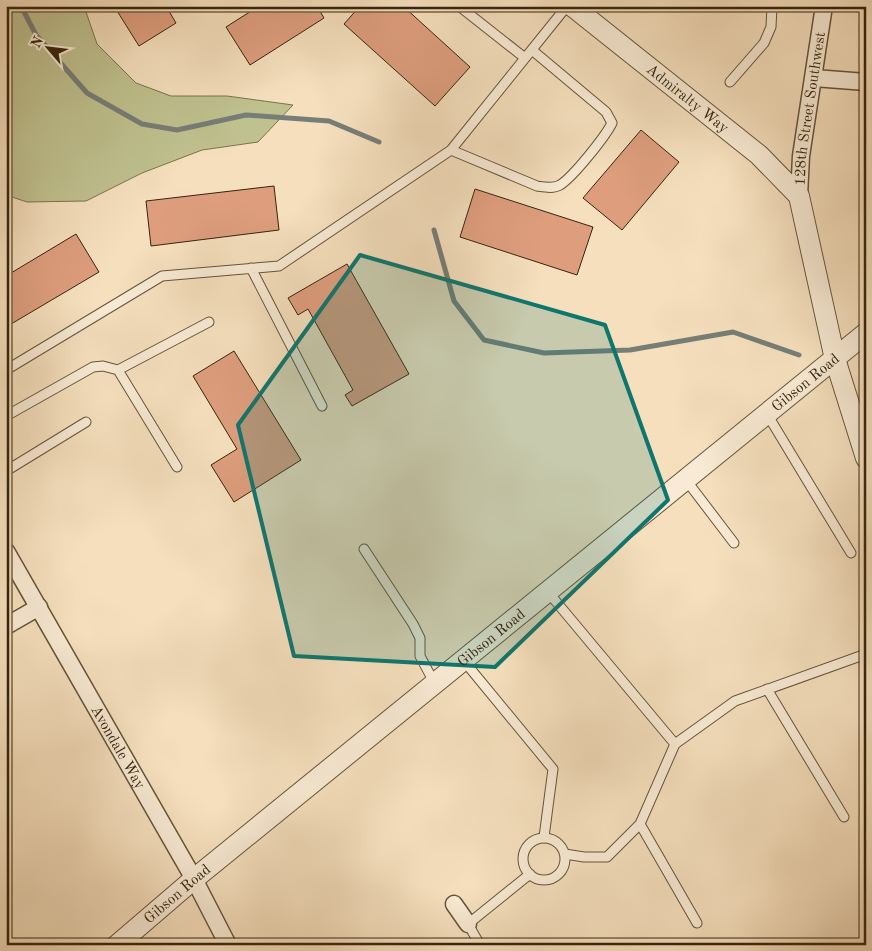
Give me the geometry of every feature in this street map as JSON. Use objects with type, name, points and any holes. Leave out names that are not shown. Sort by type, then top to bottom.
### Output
[{"type":"street","name":"Admiralty Way","points":[[572,6],[759,155],[799,196]]},
{"type":"street","name":"128th Street Southwest","points":[[824,6],[801,156],[799,196],[835,359]]},
{"type":"street","points":[[814,78],[866,82]]},
{"type":"street","name":"Gibson Road","points":[[117,945],[194,880],[866,333]]},
{"type":"street","points":[[835,359],[866,458]]},
{"type":"street","name":"Avondale Way","points":[[6,551],[194,880],[228,945]]},
{"type":"street","points":[[6,626],[39,607]]},
{"type":"street","points":[[454,904],[468,924]]},
{"type":"lane","points":[[459,6],[525,58]]},
{"type":"lane","points":[[6,370],[162,276],[279,266],[451,150],[567,6]]},
{"type":"lane","points":[[730,82],[764,43],[771,27],[772,6]]},
{"type":"lane","points":[[451,150],[537,186],[549,188],[560,185],[604,138],[612,124],[606,112],[532,50]]},
{"type":"lane","points":[[251,268],[322,406]]},
{"type":"lane","points":[[6,416],[93,367],[103,366],[118,370],[209,322]]},
{"type":"lane","points":[[118,370],[178,467]]},
{"type":"lane","points":[[767,414],[851,553]]},
{"type":"lane","points":[[6,471],[86,422]]},
{"type":"lane","points":[[686,480],[734,543]]},
{"type":"lane","points":[[364,550],[413,624],[420,638],[420,656],[435,684]]},
{"type":"lane","points":[[548,592],[675,744]]},
{"type":"lane","points":[[565,854],[584,857],[608,857],[640,824],[675,744],[735,701],[866,654]]},
{"type":"lane","points":[[464,660],[554,769],[544,837]]},
{"type":"lane","points":[[767,689],[844,817]]},
{"type":"lane","points":[[640,824],[697,923]]},
{"type":"lane","points":[[544,837],[558,842],[565,854],[564,868],[553,878],[539,880],[530,874],[524,866],[524,853],[531,842],[544,837]]},
{"type":"lane","points":[[480,945],[468,924],[530,874]]},
{"type":"highlighted area","points":[[360,255],[605,325],[668,500],[495,667],[294,656],[238,425]]},
{"type":"green space","points":[[6,6],[84,6],[97,44],[136,83],[171,96],[227,96],[293,105],[258,142],[202,150],[142,173],[86,201],[27,202],[6,195]]},
{"type":"building","points":[[114,6],[166,6],[176,23],[139,46]]},
{"type":"building","points":[[259,6],[317,6],[324,18],[250,65],[226,27]]},
{"type":"building","points":[[360,6],[403,6],[470,67],[435,106],[344,24]]},
{"type":"building","points":[[641,130],[679,162],[622,230],[583,198]]},
{"type":"building","points":[[274,186],[279,230],[151,246],[146,201]]},
{"type":"building","points":[[475,189],[593,227],[577,275],[460,237]]},
{"type":"building","points":[[76,234],[99,272],[6,327],[6,276]]},
{"type":"building","points":[[347,264],[409,374],[352,406],[345,395],[353,390],[308,309],[298,315],[288,298]]},
{"type":"building","points":[[234,351],[301,460],[234,502],[211,465],[237,449],[193,376]]},
{"type":"waterway","points":[[21,6],[36,35],[87,93],[142,124],[177,130],[246,115],[329,121],[379,142]]},
{"type":"waterway","points":[[434,230],[454,301],[484,340],[544,353],[630,350],[733,332],[799,355]]}]
